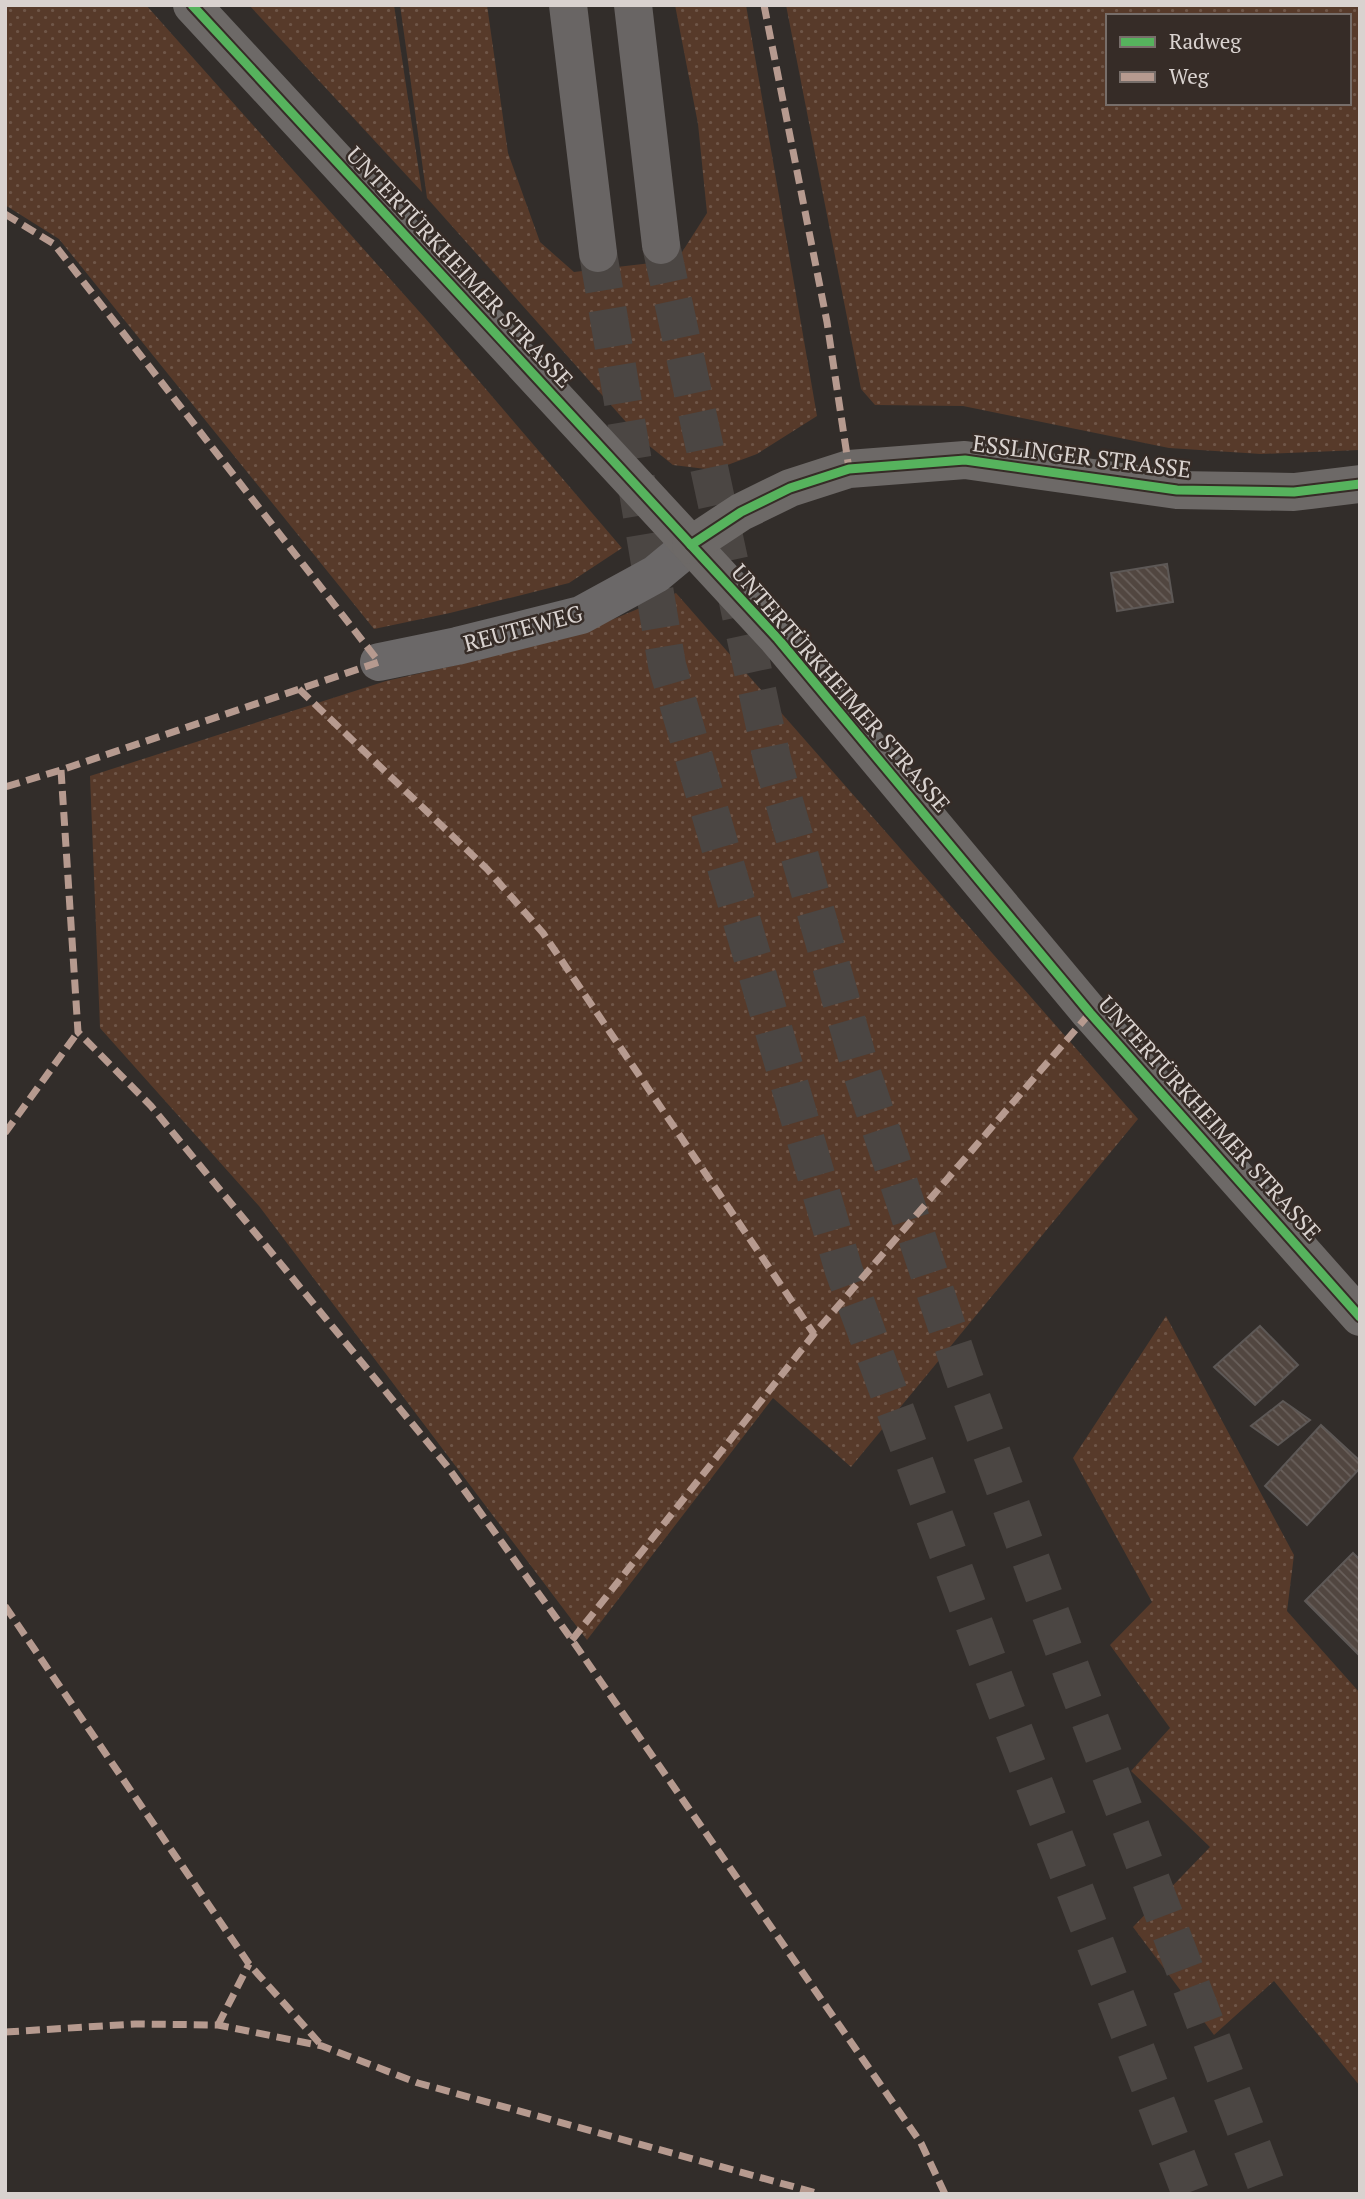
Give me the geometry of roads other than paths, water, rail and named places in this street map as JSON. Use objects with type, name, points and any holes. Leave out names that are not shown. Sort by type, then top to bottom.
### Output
[{"type":"highway","points":[[568,5],[598,253]]},
{"type":"highway","points":[[633,5],[661,245]]},
{"type":"main road","name":"UNTERTÜRKHEIMER STRASSE","points":[[192,5],[778,639],[1090,1013],[1360,1317]]},
{"type":"main road","name":"ESSLINGER STRASSE","points":[[691,545],[741,512],[790,488],[849,469],[965,460],[1177,490],[1294,492],[1360,484]]},
{"type":"lane","name":"REUTEWEG","points":[[379,662],[581,615],[656,574],[691,545]]},
{"type":"tunnel","points":[[661,245],[772,759],[860,1067],[962,1372],[1073,1675],[1270,2194]]},
{"type":"tunnel","points":[[598,253],[667,665],[844,1271],[1001,1697],[1191,2194]]}]
